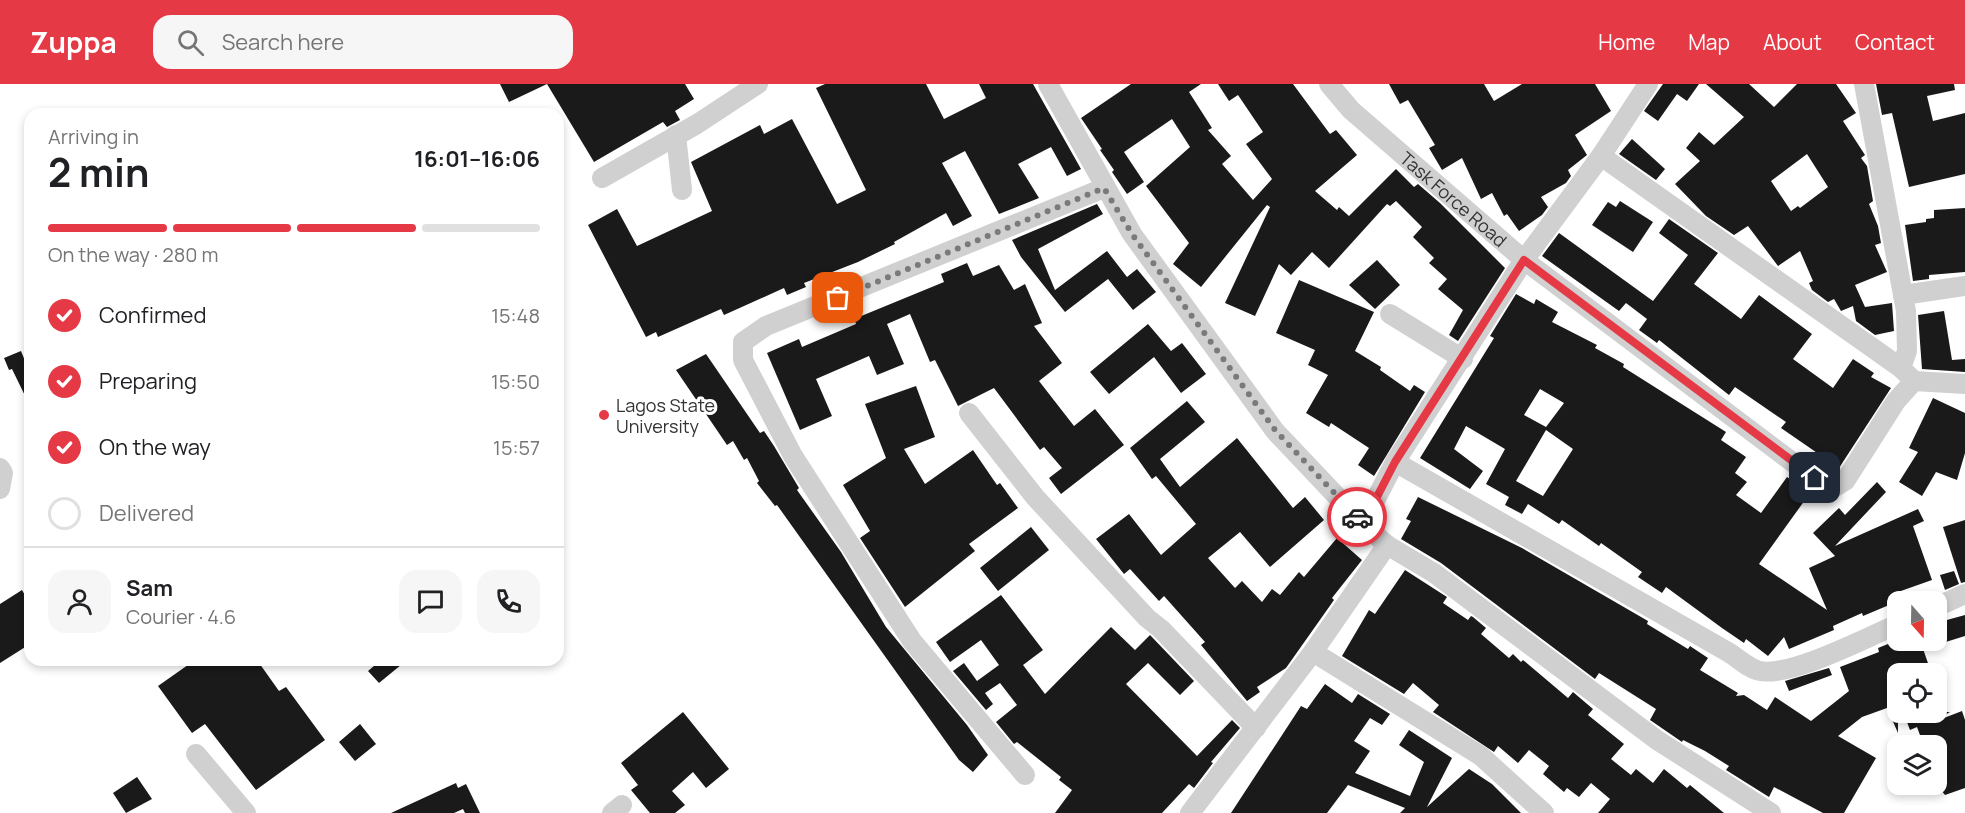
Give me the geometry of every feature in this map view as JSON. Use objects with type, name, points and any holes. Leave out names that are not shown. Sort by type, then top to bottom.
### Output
[{"type":"street","points":[[602,178],[758,84]]},
{"type":"street","points":[[1048,84],[1104,188],[1132,234],[1275,430],[1363,524],[1387,545],[1434,573],[1657,740],[1771,813]]},
{"type":"street","name":"Task Force Road","points":[[1329,84],[1351,110],[1524,260],[1828,486],[1840,485],[1845,481],[1896,401],[1907,375]]},
{"type":"street","points":[[1363,524],[1395,462],[1463,359],[1524,260],[1601,156],[1648,84]]},
{"type":"street","points":[[1864,84],[1903,295],[1908,334],[1907,375]]},
{"type":"street","points":[[676,135],[682,190]]},
{"type":"street","points":[[1601,156],[1907,375],[1965,384]]},
{"type":"street","points":[[1025,775],[912,641],[793,456],[743,360],[741,351],[743,342],[766,326],[1104,188]]},
{"type":"street","points":[[1903,295],[1965,286]]},
{"type":"street","points":[[1390,314],[1463,359]]},
{"type":"street","points":[[969,413],[1035,497],[1147,618],[1161,629],[1256,728]]},
{"type":"street","points":[[1395,462],[1728,652],[1755,670],[1780,671],[1887,629]]},
{"type":"street","points":[[0,468],[3,473],[0,489]]},
{"type":"street","points":[[1190,813],[1313,652],[1387,545]]},
{"type":"street","points":[[1947,602],[1965,594]]},
{"type":"street","points":[[1313,652],[1480,756],[1544,813]]},
{"type":"street","points":[[196,754],[228,788],[246,813]]},
{"type":"building","points":[[500,84],[547,84],[509,102]]},
{"type":"building","points":[[547,84],[685,84],[694,99],[675,111],[680,120],[667,127],[663,122],[594,162],[564,112],[564,108],[561,108]]},
{"type":"building","points":[[825,84],[926,84],[944,119],[986,98],[979,84],[1033,84],[1081,169],[1067,176],[1051,147],[1018,164],[1039,198],[999,214],[965,151],[942,163],[972,216],[953,226],[946,213],[894,242],[895,244],[858,262],[804,283],[806,287],[787,295],[784,288],[724,315],[721,309],[658,337],[656,332],[646,337],[588,225],[617,209],[637,246],[712,211],[691,162],[760,125],[764,134],[792,119],[837,204],[866,190],[816,88]]},
{"type":"building","points":[[1131,84],[1201,84],[1189,92],[1212,128],[1208,130],[1231,156],[1222,164],[1253,200],[1272,179],[1246,144],[1263,132],[1238,95],[1229,101],[1218,84],[1293,84],[1330,134],[1336,130],[1357,155],[1315,191],[1337,210],[1339,207],[1349,216],[1396,169],[1414,187],[1418,184],[1440,203],[1505,268],[1458,341],[1449,335],[1463,310],[1438,289],[1447,279],[1429,263],[1434,258],[1413,237],[1422,227],[1396,201],[1390,206],[1387,204],[1329,268],[1312,252],[1291,275],[1279,264],[1255,316],[1225,303],[1270,207],[1267,205],[1201,287],[1173,264],[1189,243],[1146,186],[1190,147],[1172,119],[1124,152],[1144,182],[1127,194],[1112,172],[1114,170],[1100,150],[1102,149],[1081,118]]},
{"type":"building","points":[[1389,84],[1484,84],[1494,101],[1522,84],[1595,84],[1611,111],[1575,135],[1587,155],[1568,170],[1571,176],[1566,183],[1541,197],[1548,207],[1542,215],[1519,231],[1507,214],[1504,216],[1492,193],[1481,199],[1462,158],[1442,170],[1429,148],[1435,145],[1408,100],[1400,104]]},
{"type":"building","points":[[1663,84],[1699,84],[1687,101],[1677,94],[1658,121],[1644,111]]},
{"type":"building","points":[[1706,84],[1749,84],[1774,107],[1797,84],[1836,84],[1856,113],[1843,121],[1865,155],[1861,158],[1867,166],[1873,201],[1869,204],[1878,226],[1881,243],[1875,245],[1887,272],[1855,285],[1865,307],[1892,303],[1894,331],[1875,335],[1856,321],[1853,306],[1841,311],[1834,299],[1828,302],[1812,290],[1809,283],[1813,281],[1800,251],[1778,266],[1748,226],[1734,235],[1706,216],[1675,184],[1700,161],[1686,148],[1699,132],[1714,145],[1744,117]],"holes":[[[1807,154],[1828,187],[1800,208],[1798,206],[1791,211],[1771,181]]]},
{"type":"building","points":[[1876,84],[1954,84],[1955,90],[1927,96],[1933,121],[1965,113],[1965,174],[1909,187],[1892,113],[1882,115]]},
{"type":"building","points":[[1632,139],[1665,169],[1656,180],[1619,154]]},
{"type":"building","points":[[1620,201],[1653,222],[1633,252],[1592,225],[1608,202],[1616,207]]},
{"type":"building","points":[[1097,204],[1103,214],[1038,249],[1055,290],[1107,251],[1127,277],[1137,269],[1156,292],[1133,310],[1108,279],[1065,312],[1021,257],[1012,240]]},
{"type":"building","points":[[1965,208],[1965,272],[1929,275],[1929,279],[1913,281],[1905,225],[1926,222],[1926,219],[1934,218],[1934,210]]},
{"type":"building","points":[[1669,219],[1718,253],[1694,284],[1741,319],[1759,295],[1812,334],[1793,359],[1833,388],[1853,359],[1874,373],[1871,377],[1891,388],[1839,468],[1781,428],[1786,422],[1735,387],[1729,395],[1659,340],[1657,343],[1639,330],[1647,319],[1626,303],[1619,311],[1542,256],[1559,233],[1653,301],[1688,255],[1659,233]]},
{"type":"building","points":[[1377,260],[1400,285],[1375,309],[1349,285]]},
{"type":"building","points":[[967,263],[973,276],[999,265],[1014,290],[1025,284],[1042,323],[1034,326],[1062,363],[1039,381],[1074,426],[1095,409],[1124,445],[1061,494],[1049,478],[1062,468],[1044,447],[1040,450],[994,388],[958,406],[935,360],[930,362],[910,314],[887,324],[904,364],[877,375],[869,356],[816,379],[832,416],[800,430],[767,353],[799,339],[802,347],[856,324],[854,319],[944,282],[941,274]]},
{"type":"building","points":[[1299,280],[1374,312],[1355,351],[1381,367],[1380,370],[1410,391],[1414,385],[1425,392],[1374,476],[1358,465],[1369,448],[1331,423],[1329,427],[1306,413],[1328,375],[1308,365],[1315,350],[1276,333]]},
{"type":"building","points":[[1516,294],[1534,304],[1536,299],[1558,312],[1552,322],[1597,345],[1595,348],[1624,364],[1623,367],[1726,432],[1721,440],[1746,457],[1735,473],[1747,482],[1736,495],[1761,513],[1787,477],[1810,493],[1759,564],[1827,610],[1809,568],[1835,556],[1813,533],[1839,508],[1845,515],[1877,482],[1886,492],[1835,546],[1918,509],[1924,521],[1913,526],[1932,580],[1901,591],[1887,591],[1887,606],[1863,616],[1862,613],[1833,626],[1834,630],[1789,649],[1784,637],[1768,656],[1746,639],[1744,643],[1666,587],[1662,593],[1638,577],[1642,572],[1601,543],[1599,546],[1562,520],[1559,524],[1528,504],[1522,514],[1505,505],[1509,497],[1486,484],[1505,449],[1466,426],[1454,449],[1483,471],[1470,489],[1420,458],[1494,338],[1490,336]],"holes":[[[1540,389],[1564,403],[1546,427],[1524,415]],[[1546,430],[1573,449],[1543,496],[1516,481]]]},
{"type":"building","points":[[1944,311],[1952,360],[1965,359],[1965,372],[1922,369],[1918,315]]},
{"type":"building","points":[[1148,324],[1171,351],[1182,343],[1206,374],[1181,393],[1154,357],[1109,394],[1090,372]]},
{"type":"building","points":[[21,351],[24,358],[24,394],[12,369],[9,370],[4,358]]},
{"type":"building","points":[[706,354],[760,433],[764,431],[774,446],[799,488],[797,490],[841,552],[886,627],[967,725],[988,755],[973,772],[959,760],[777,505],[775,506],[757,483],[759,481],[747,458],[744,460],[733,441],[727,445],[676,370]]},
{"type":"building","points":[[916,386],[935,437],[904,449],[925,484],[973,450],[997,485],[1000,483],[1018,508],[969,544],[975,551],[905,607],[860,538],[870,531],[843,485],[886,458],[865,404]]},
{"type":"building","points":[[1933,398],[1965,413],[1965,453],[1957,480],[1936,472],[1922,496],[1899,482],[1918,452],[1909,448]]},
{"type":"building","points":[[1187,401],[1205,422],[1160,459],[1180,487],[1237,438],[1293,508],[1305,497],[1324,520],[1270,567],[1240,532],[1208,558],[1235,588],[1242,581],[1262,602],[1272,589],[1280,595],[1299,572],[1304,577],[1337,538],[1362,560],[1332,598],[1334,600],[1286,668],[1257,687],[1260,692],[1247,701],[1201,645],[1205,642],[1164,596],[1159,601],[1130,569],[1124,574],[1096,539],[1129,514],[1161,555],[1196,524],[1156,476],[1152,479],[1130,448]]},
{"type":"building","points":[[1418,497],[1522,548],[1648,621],[1647,624],[1688,649],[1690,646],[1708,658],[1700,670],[1738,693],[1736,696],[1744,695],[1767,710],[1775,697],[1811,721],[1849,691],[1840,667],[1879,652],[1878,648],[1887,644],[1887,651],[1924,651],[1928,663],[1887,663],[1887,708],[1862,717],[1838,736],[1876,758],[1844,813],[1823,813],[1774,787],[1769,797],[1726,770],[1729,766],[1705,751],[1683,740],[1682,742],[1650,720],[1656,709],[1599,673],[1595,679],[1441,563],[1401,539],[1411,521],[1406,519]]},
{"type":"building","points":[[1965,520],[1965,582],[1961,583],[1943,527]]},
{"type":"building","points":[[1031,527],[1049,550],[998,591],[980,568]]},
{"type":"building","points":[[1405,570],[1447,597],[1443,603],[1468,620],[1471,616],[1473,617],[1486,628],[1481,634],[1509,658],[1513,654],[1521,662],[1523,660],[1568,698],[1573,692],[1593,709],[1588,715],[1624,744],[1611,759],[1631,775],[1636,769],[1653,783],[1664,769],[1687,788],[1690,785],[1724,813],[1598,813],[1610,799],[1591,783],[1579,797],[1567,788],[1564,792],[1543,774],[1549,766],[1529,750],[1518,763],[1498,746],[1494,752],[1433,712],[1439,705],[1413,683],[1404,694],[1342,656],[1369,610],[1375,614]]},
{"type":"building","points":[[1954,571],[1959,584],[1945,590],[1940,575]]},
{"type":"building","points":[[22,590],[24,594],[24,648],[0,663],[0,604]]},
{"type":"building","points":[[1001,595],[1043,650],[1023,665],[1045,694],[1111,627],[1135,650],[1150,635],[1194,681],[1180,695],[1148,663],[1126,684],[1197,756],[1232,720],[1240,728],[1211,762],[1213,763],[1194,788],[1189,784],[1162,813],[1055,813],[1072,790],[1059,780],[1061,777],[1017,742],[1014,744],[996,722],[1017,705],[1000,683],[985,693],[993,704],[986,710],[953,671],[964,663],[977,681],[999,665],[981,640],[950,662],[936,642]]},
{"type":"building","points":[[1965,615],[1965,636],[1947,642],[1947,620]]},
{"type":"building","points":[[186,666],[261,666],[279,691],[286,687],[325,740],[256,790],[205,724],[192,733],[158,686]]},
{"type":"building","points":[[374,666],[400,666],[379,683],[368,671]]},
{"type":"building","points":[[1829,668],[1832,675],[1789,691],[1785,681]]},
{"type":"building","points":[[1325,684],[1352,703],[1358,694],[1390,714],[1382,725],[1370,718],[1354,741],[1370,751],[1355,773],[1410,796],[1424,762],[1399,745],[1409,730],[1452,758],[1427,807],[1469,769],[1492,784],[1521,813],[1400,813],[1405,808],[1348,785],[1327,813],[1231,813],[1301,706],[1307,709]]},
{"type":"building","points":[[1962,711],[1965,720],[1965,788],[1947,794],[1947,735],[1920,735],[1917,727],[1910,730],[1907,723],[1947,723],[1947,717]]},
{"type":"building","points":[[683,712],[729,769],[706,788],[693,772],[672,791],[685,805],[675,813],[650,813],[631,790],[638,785],[621,763]]},
{"type":"building","points":[[360,724],[376,744],[355,761],[339,742]]},
{"type":"building","points":[[137,777],[152,799],[126,813],[113,793]]},
{"type":"building","points":[[456,783],[458,788],[466,784],[480,813],[465,813],[463,809],[454,813],[391,813]]},
{"type":"way so far","points":[[838,298],[1104,188],[1132,234],[1275,430],[1357,517]]},
{"type":"place","name":"Lagos State University","points":[[604,415]]},
{"type":"route","points":[[1357,517],[1363,524],[1395,462],[1463,359],[1524,260],[1583,307],[1815,478]]}]
